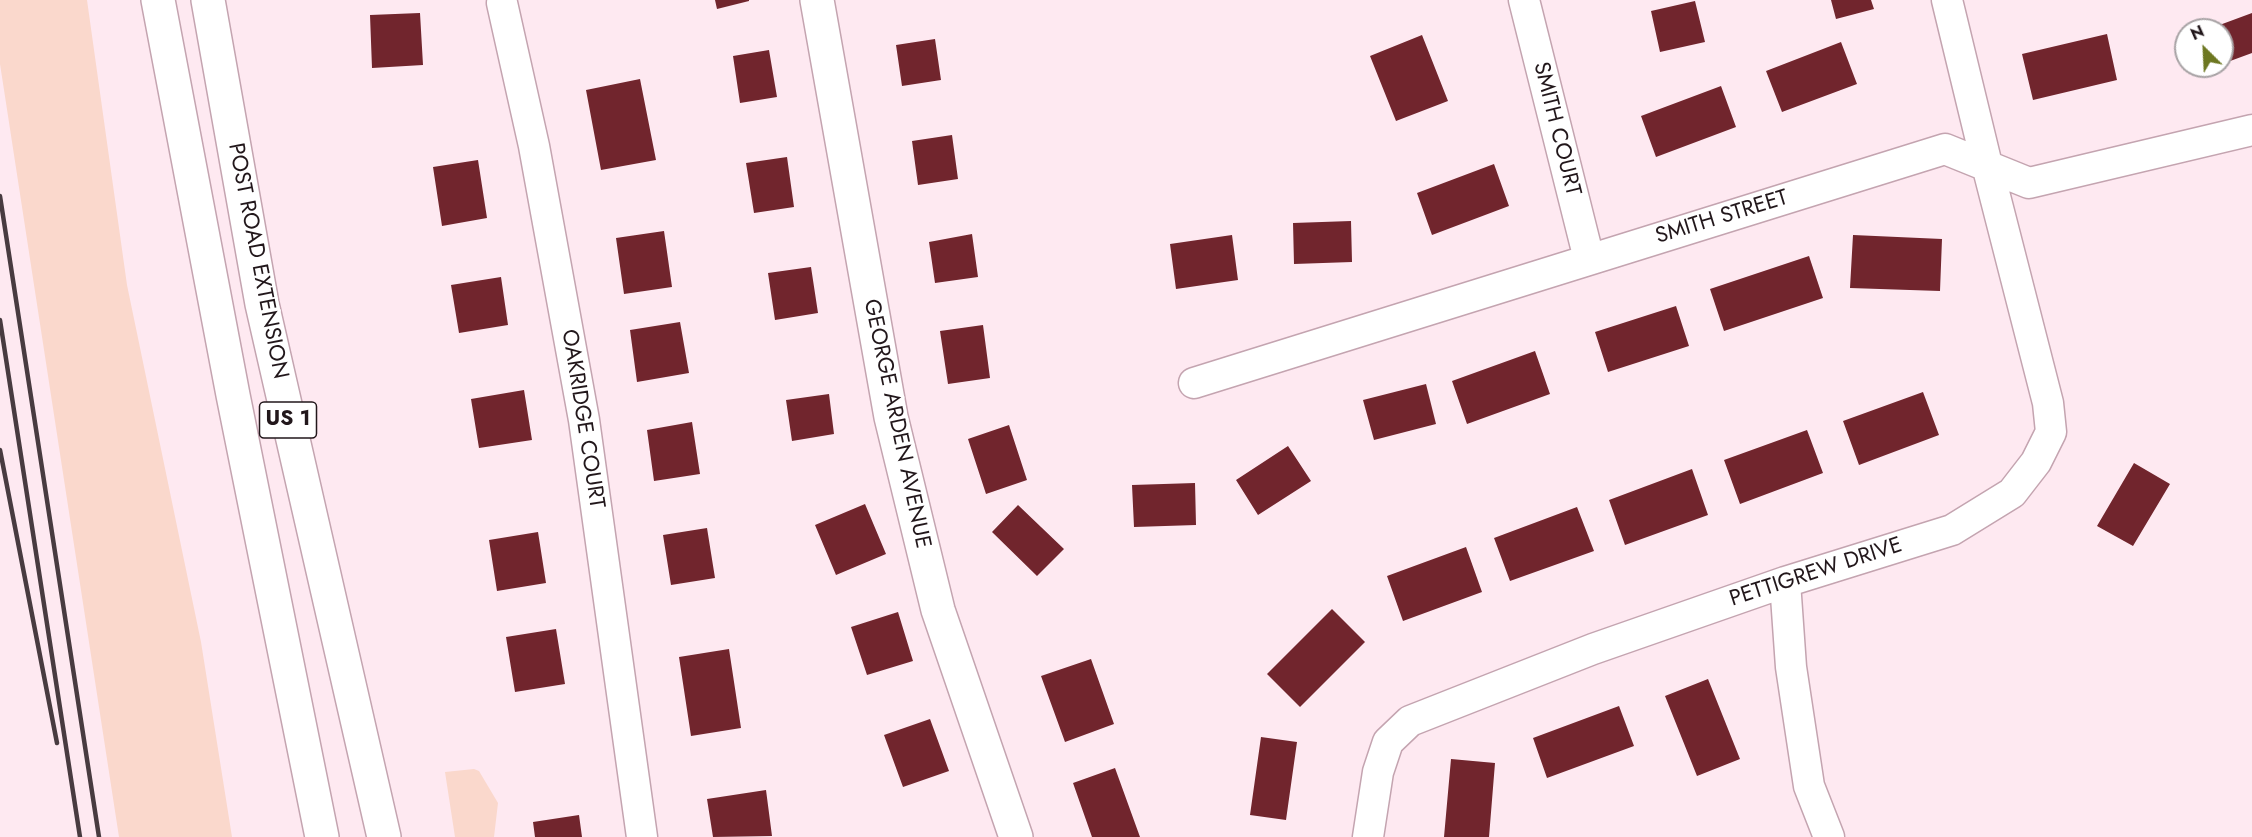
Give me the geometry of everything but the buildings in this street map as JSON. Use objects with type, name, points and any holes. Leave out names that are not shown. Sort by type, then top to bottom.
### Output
[{"type":"main road","name":"US 1","points":[[158,0],[233,396],[322,837]]},
{"type":"main road","name":"POST ROAD EXTENSION","points":[[208,0],[262,304],[384,837]]},
{"type":"main road","name":"GEORGE ARDEN AVENUE","points":[[817,0],[891,417],[938,610],[1016,837]]},
{"type":"street","name":"SMITH COURT","points":[[1524,0],[1589,259]]},
{"type":"street","name":"PETTIGREW DRIVE","points":[[1368,837],[1378,772],[1388,742],[1410,721],[1593,650],[1785,582],[1952,530],[2012,493],[2036,462],[2050,432],[2048,403],[1947,0]]},
{"type":"street","name":"OAKRIDGE COURT","points":[[502,3],[534,146],[584,420],[642,837]]},
{"type":"street","name":"SMITH STREET","points":[[1194,383],[1945,149],[2030,183],[2252,130]]},
{"type":"street","points":[[1785,582],[1791,667],[1809,786],[1829,837]]},
{"type":"shaded area","points":[[0,0],[87,0],[127,285],[201,642],[232,837],[119,837],[0,64]]},
{"type":"shaded area","points":[[474,769],[479,771],[498,803],[494,837],[455,837],[445,772]]},
{"type":"railway","points":[[0,196],[99,837]]},
{"type":"railway","points":[[0,320],[80,837]]},
{"type":"railway","points":[[0,450],[57,743]]}]
